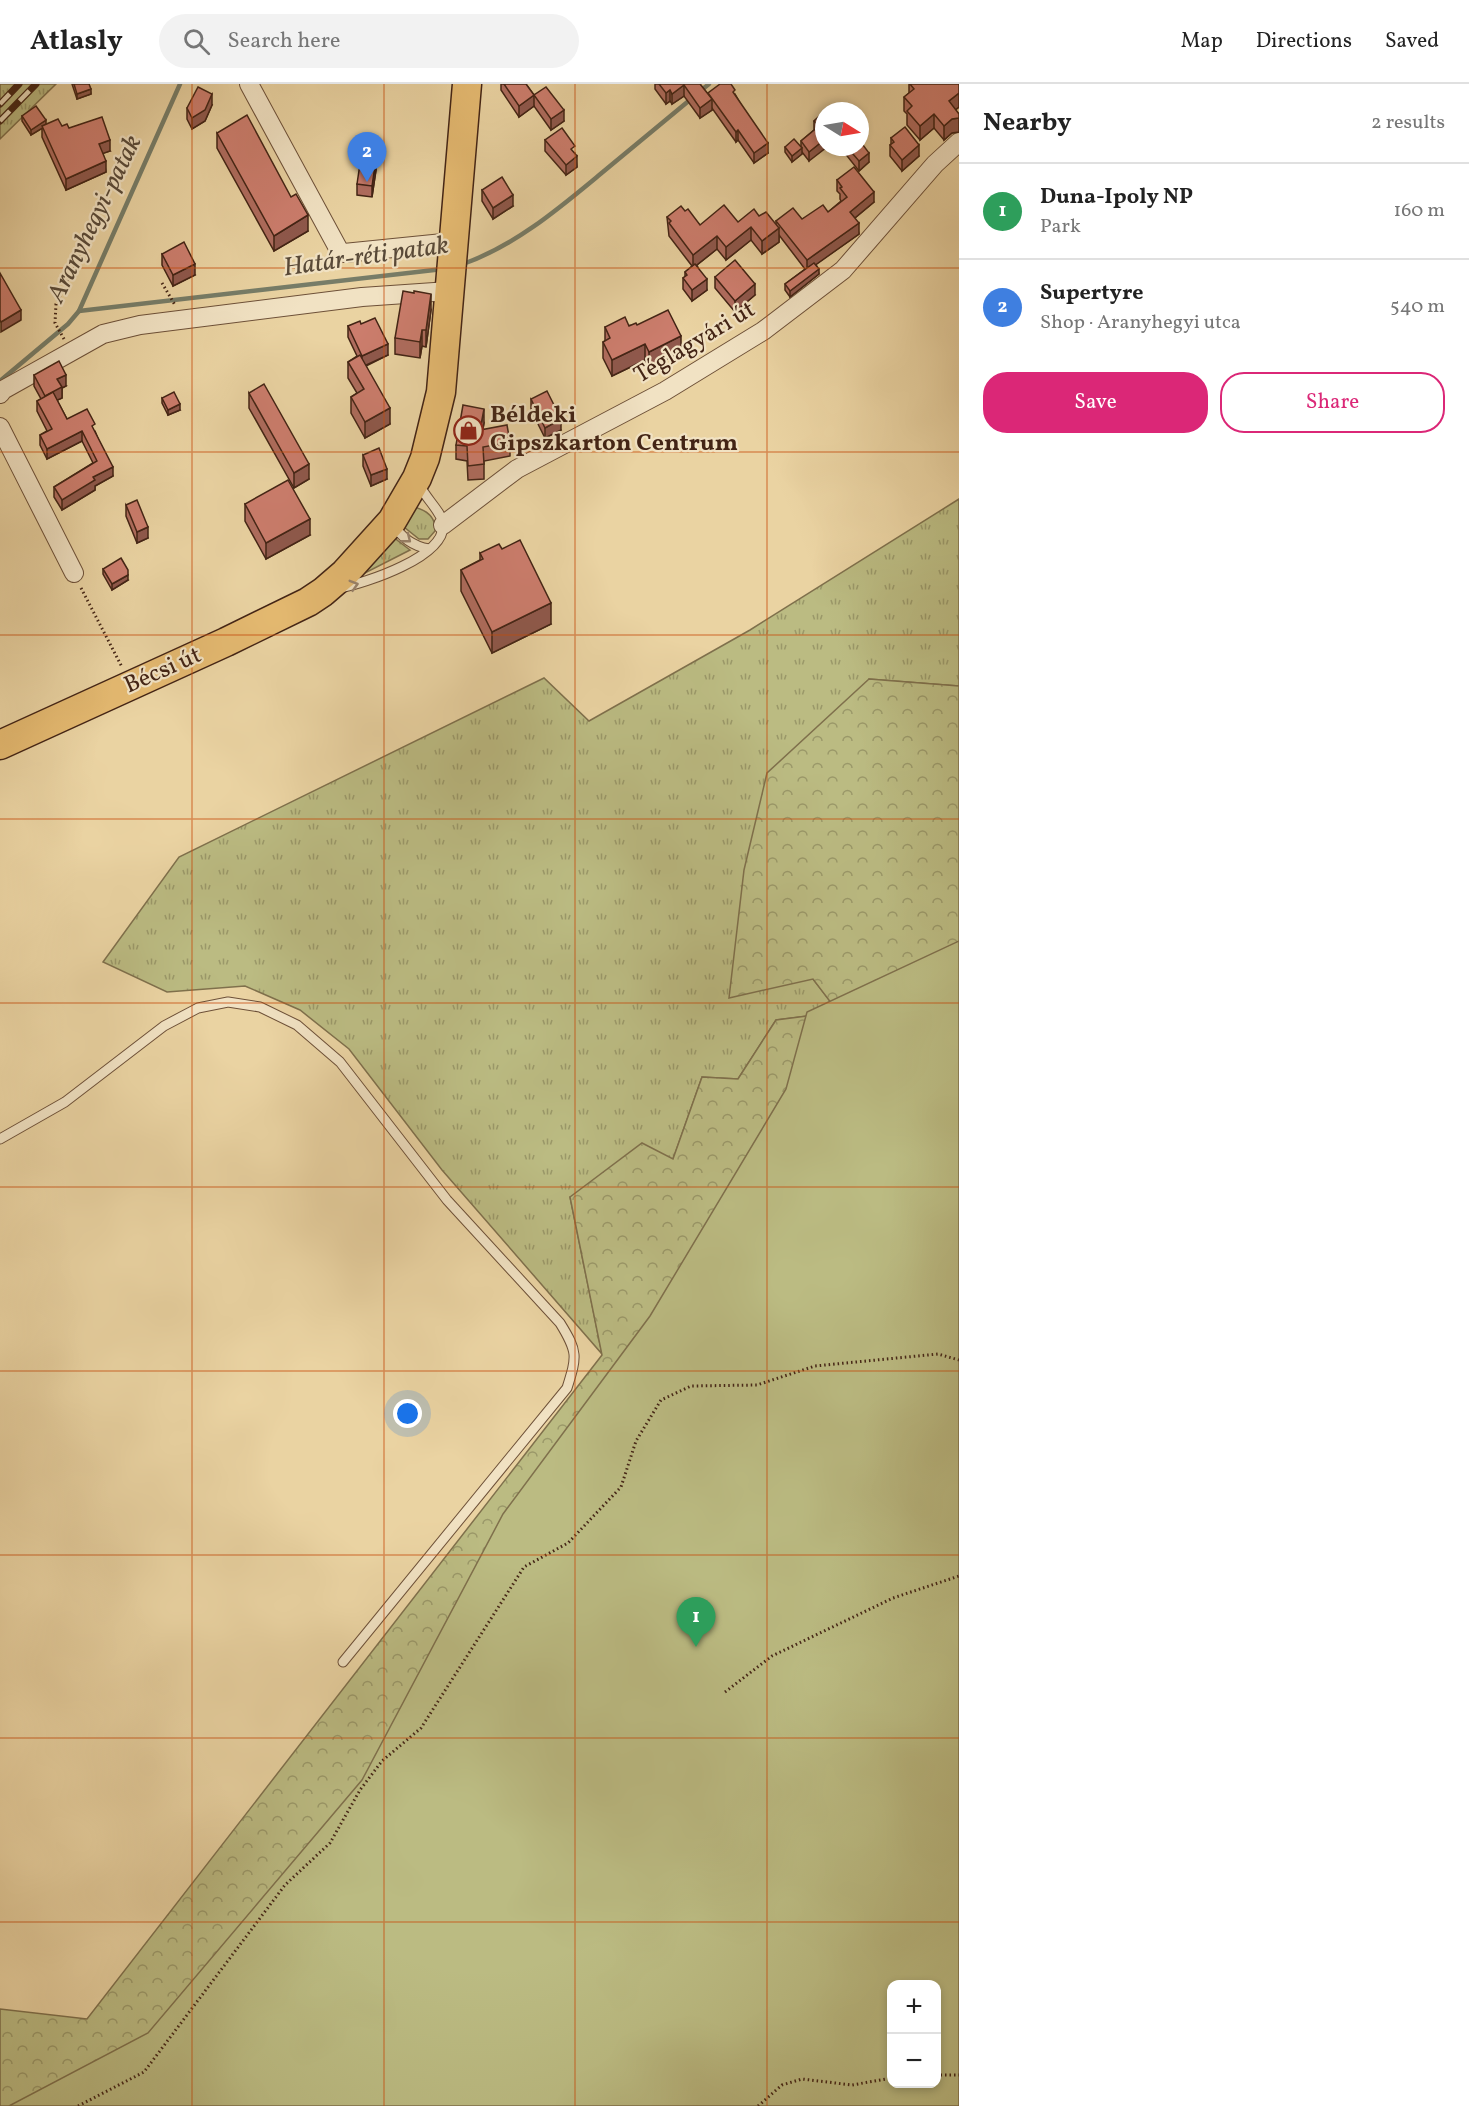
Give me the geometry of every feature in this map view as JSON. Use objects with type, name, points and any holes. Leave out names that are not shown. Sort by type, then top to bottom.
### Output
[{"type":"main road","points":[[392,521],[416,490],[441,392],[467,84]]},
{"type":"main road","name":"Bécsi út","points":[[0,745],[308,602],[323,592],[362,557],[392,521]]},
{"type":"street","points":[[249,84],[339,250],[344,253],[453,242]]},
{"type":"street","name":"Téglagyári út","points":[[443,525],[517,469],[665,391],[763,332],[843,270],[935,164],[959,142]]},
{"type":"street","points":[[0,394],[3,390],[103,334],[140,325],[362,297],[449,291]]},
{"type":"street","points":[[0,427],[74,573]]},
{"type":"lane","points":[[323,592],[355,585],[384,575],[413,561],[429,549],[441,535],[443,525],[440,515],[416,490]]},
{"type":"lane","points":[[392,521],[406,540],[418,547],[429,549]]},
{"type":"lane","points":[[0,1139],[65,1102],[165,1026],[198,1008],[228,1002],[260,1007],[297,1025],[340,1062],[447,1200],[560,1323],[572,1343],[576,1362],[567,1388],[343,1662]]},
{"type":"path","points":[[64,338],[56,323],[56,304],[108,197]]},
{"type":"path","points":[[162,283],[178,308]]},
{"type":"path","points":[[74,573],[131,685]]},
{"type":"path","points":[[78,2106],[144,2072],[285,1885],[330,1843],[360,1790],[382,1761],[422,1728],[524,1567],[568,1543],[621,1486],[636,1441],[661,1400],[691,1386],[757,1385],[814,1366],[938,1354],[959,1360]]},
{"type":"path","points":[[725,1692],[771,1656],[893,1598],[959,1576]]},
{"type":"path","points":[[941,2074],[959,2075]]},
{"type":"path","points":[[758,2106],[782,2085],[802,2079],[852,2085],[887,2079]]},
{"type":"green space","points":[[0,84],[56,84],[0,139]]},
{"type":"green space","points":[[959,499],[959,686],[869,679],[813,979],[839,1012],[776,1020],[738,1079],[702,1077],[673,1159],[570,1197],[602,1354],[442,1170],[349,1049],[300,1010],[245,986],[167,992],[103,962],[179,857],[544,678],[589,721],[750,630]]},
{"type":"green space","points":[[414,507],[426,512],[434,522],[435,531],[428,539],[419,539],[404,527]]},
{"type":"green space","points":[[394,534],[397,540],[410,550],[365,573],[362,572]]},
{"type":"green space","points":[[869,679],[959,686],[959,2106],[0,2106],[0,2009],[87,2019],[602,1355],[570,1197],[642,1143],[673,1159],[702,1077],[738,1079],[776,1020],[838,1012],[813,979],[729,998],[744,870],[767,773]]},
{"type":"green space","points":[[959,941],[959,2106],[9,2106],[148,2033],[362,1780],[503,1514],[650,1316],[786,1089],[807,1012]]},
{"type":"building","points":[[74,84],[89,84],[91,89],[77,94]]},
{"type":"building","points":[[504,84],[526,84],[534,95],[519,106]]},
{"type":"building","points":[[659,84],[700,84],[712,99],[700,108],[684,85],[672,94],[670,90],[666,93]]},
{"type":"building","points":[[720,84],[731,84],[735,90],[733,92],[768,143],[754,153],[708,93]]},
{"type":"building","points":[[910,84],[959,84],[959,93],[949,101],[959,114],[959,118],[952,119],[944,126],[934,114],[920,126],[907,111],[912,106],[904,97],[914,89]]},
{"type":"building","points":[[198,87],[212,94],[205,110],[192,118],[187,108]]},
{"type":"building","points":[[546,87],[564,110],[551,119],[534,95]]},
{"type":"building","points":[[36,106],[46,120],[31,130],[22,116]]},
{"type":"building","points":[[247,115],[291,197],[296,194],[308,215],[274,236],[217,133]]},
{"type":"building","points":[[102,117],[110,140],[99,144],[106,161],[66,179],[42,126],[58,119],[62,126],[67,124],[69,128]]},
{"type":"building","points":[[905,127],[919,145],[902,160],[890,145],[894,142],[891,138]]},
{"type":"building","points":[[562,128],[575,146],[571,149],[577,156],[566,165],[545,140]]},
{"type":"building","points":[[815,129],[815,147],[809,152],[801,141]]},
{"type":"building","points":[[794,139],[802,148],[792,156],[785,147]]},
{"type":"building","points":[[855,156],[865,156],[859,161]]},
{"type":"building","points":[[361,157],[376,159],[372,186],[357,184]]},
{"type":"building","points":[[854,167],[874,192],[850,212],[859,223],[807,260],[776,221],[793,208],[802,219],[823,205],[828,212],[847,197],[837,180]]},
{"type":"building","points":[[502,177],[513,195],[493,208],[482,190]]},
{"type":"building","points":[[724,205],[738,222],[754,209],[759,216],[766,212],[779,228],[762,241],[751,227],[726,247],[717,236],[693,255],[667,217],[681,206],[685,211],[688,209],[700,225]]},
{"type":"building","points":[[184,242],[195,264],[173,275],[162,254]]},
{"type":"building","points":[[735,260],[755,284],[735,301],[715,277]]},
{"type":"building","points":[[814,263],[819,269],[790,291],[785,284]]},
{"type":"building","points":[[695,264],[707,279],[692,290],[683,278],[687,275],[685,272]]},
{"type":"building","points":[[0,273],[21,310],[1,322],[0,320]]},
{"type":"building","points":[[403,291],[431,294],[426,330],[422,330],[420,342],[395,338]]},
{"type":"building","points":[[668,310],[681,336],[649,352],[645,344],[612,360],[603,342],[610,338],[605,327],[625,317],[629,326],[636,323],[637,325]]},
{"type":"building","points":[[375,318],[388,344],[362,356],[348,326]]},
{"type":"building","points":[[360,355],[390,408],[365,422],[351,397],[364,389],[348,362]]},
{"type":"building","points":[[59,361],[66,375],[57,379],[62,387],[45,396],[34,375]]},
{"type":"building","points":[[264,384],[309,464],[294,473],[249,393]]},
{"type":"building","points":[[547,391],[561,419],[545,428],[531,399]]},
{"type":"building","points":[[53,392],[67,419],[87,409],[95,424],[92,426],[113,467],[93,477],[95,480],[62,500],[54,487],[97,461],[82,431],[47,449],[40,435],[52,429],[37,401]]},
{"type":"building","points":[[174,392],[180,404],[168,410],[162,398]]},
{"type":"building","points":[[463,405],[484,409],[480,430],[507,425],[510,442],[483,447],[484,464],[468,466],[467,446],[456,445]]},
{"type":"building","points":[[379,448],[387,469],[371,475],[363,455]]},
{"type":"building","points":[[288,480],[310,519],[266,543],[245,504]]},
{"type":"building","points":[[137,500],[148,527],[137,532],[126,505]]},
{"type":"building","points":[[520,540],[551,603],[492,632],[461,570],[483,559],[480,553],[499,544],[502,549]]},
{"type":"building","points":[[121,558],[128,570],[128,575],[112,584],[103,569]]},
{"type":"waterway","name":"Aranyhegyi-patak","points":[[0,381],[68,324],[79,311],[180,84]]},
{"type":"waterway","name":"Határ-réti patak","points":[[699,92],[709,84]]},
{"type":"waterway","name":"Határ-réti patak","points":[[463,264],[500,247],[534,226],[567,202],[691,99]]},
{"type":"waterway","name":"Határ-réti patak","points":[[79,311],[443,269]]},
{"type":"railway","points":[[0,104],[19,84]]},
{"type":"railway","points":[[0,121],[36,84]]},
{"type":"place","name":"Supertyre","points":[[367,182]]},
{"type":"place","name":"Béldeki Gipszkarton Centrum","points":[[469,430]]},
{"type":"place","name":"Duna-Ipoly NP","points":[[696,1647]]}]
